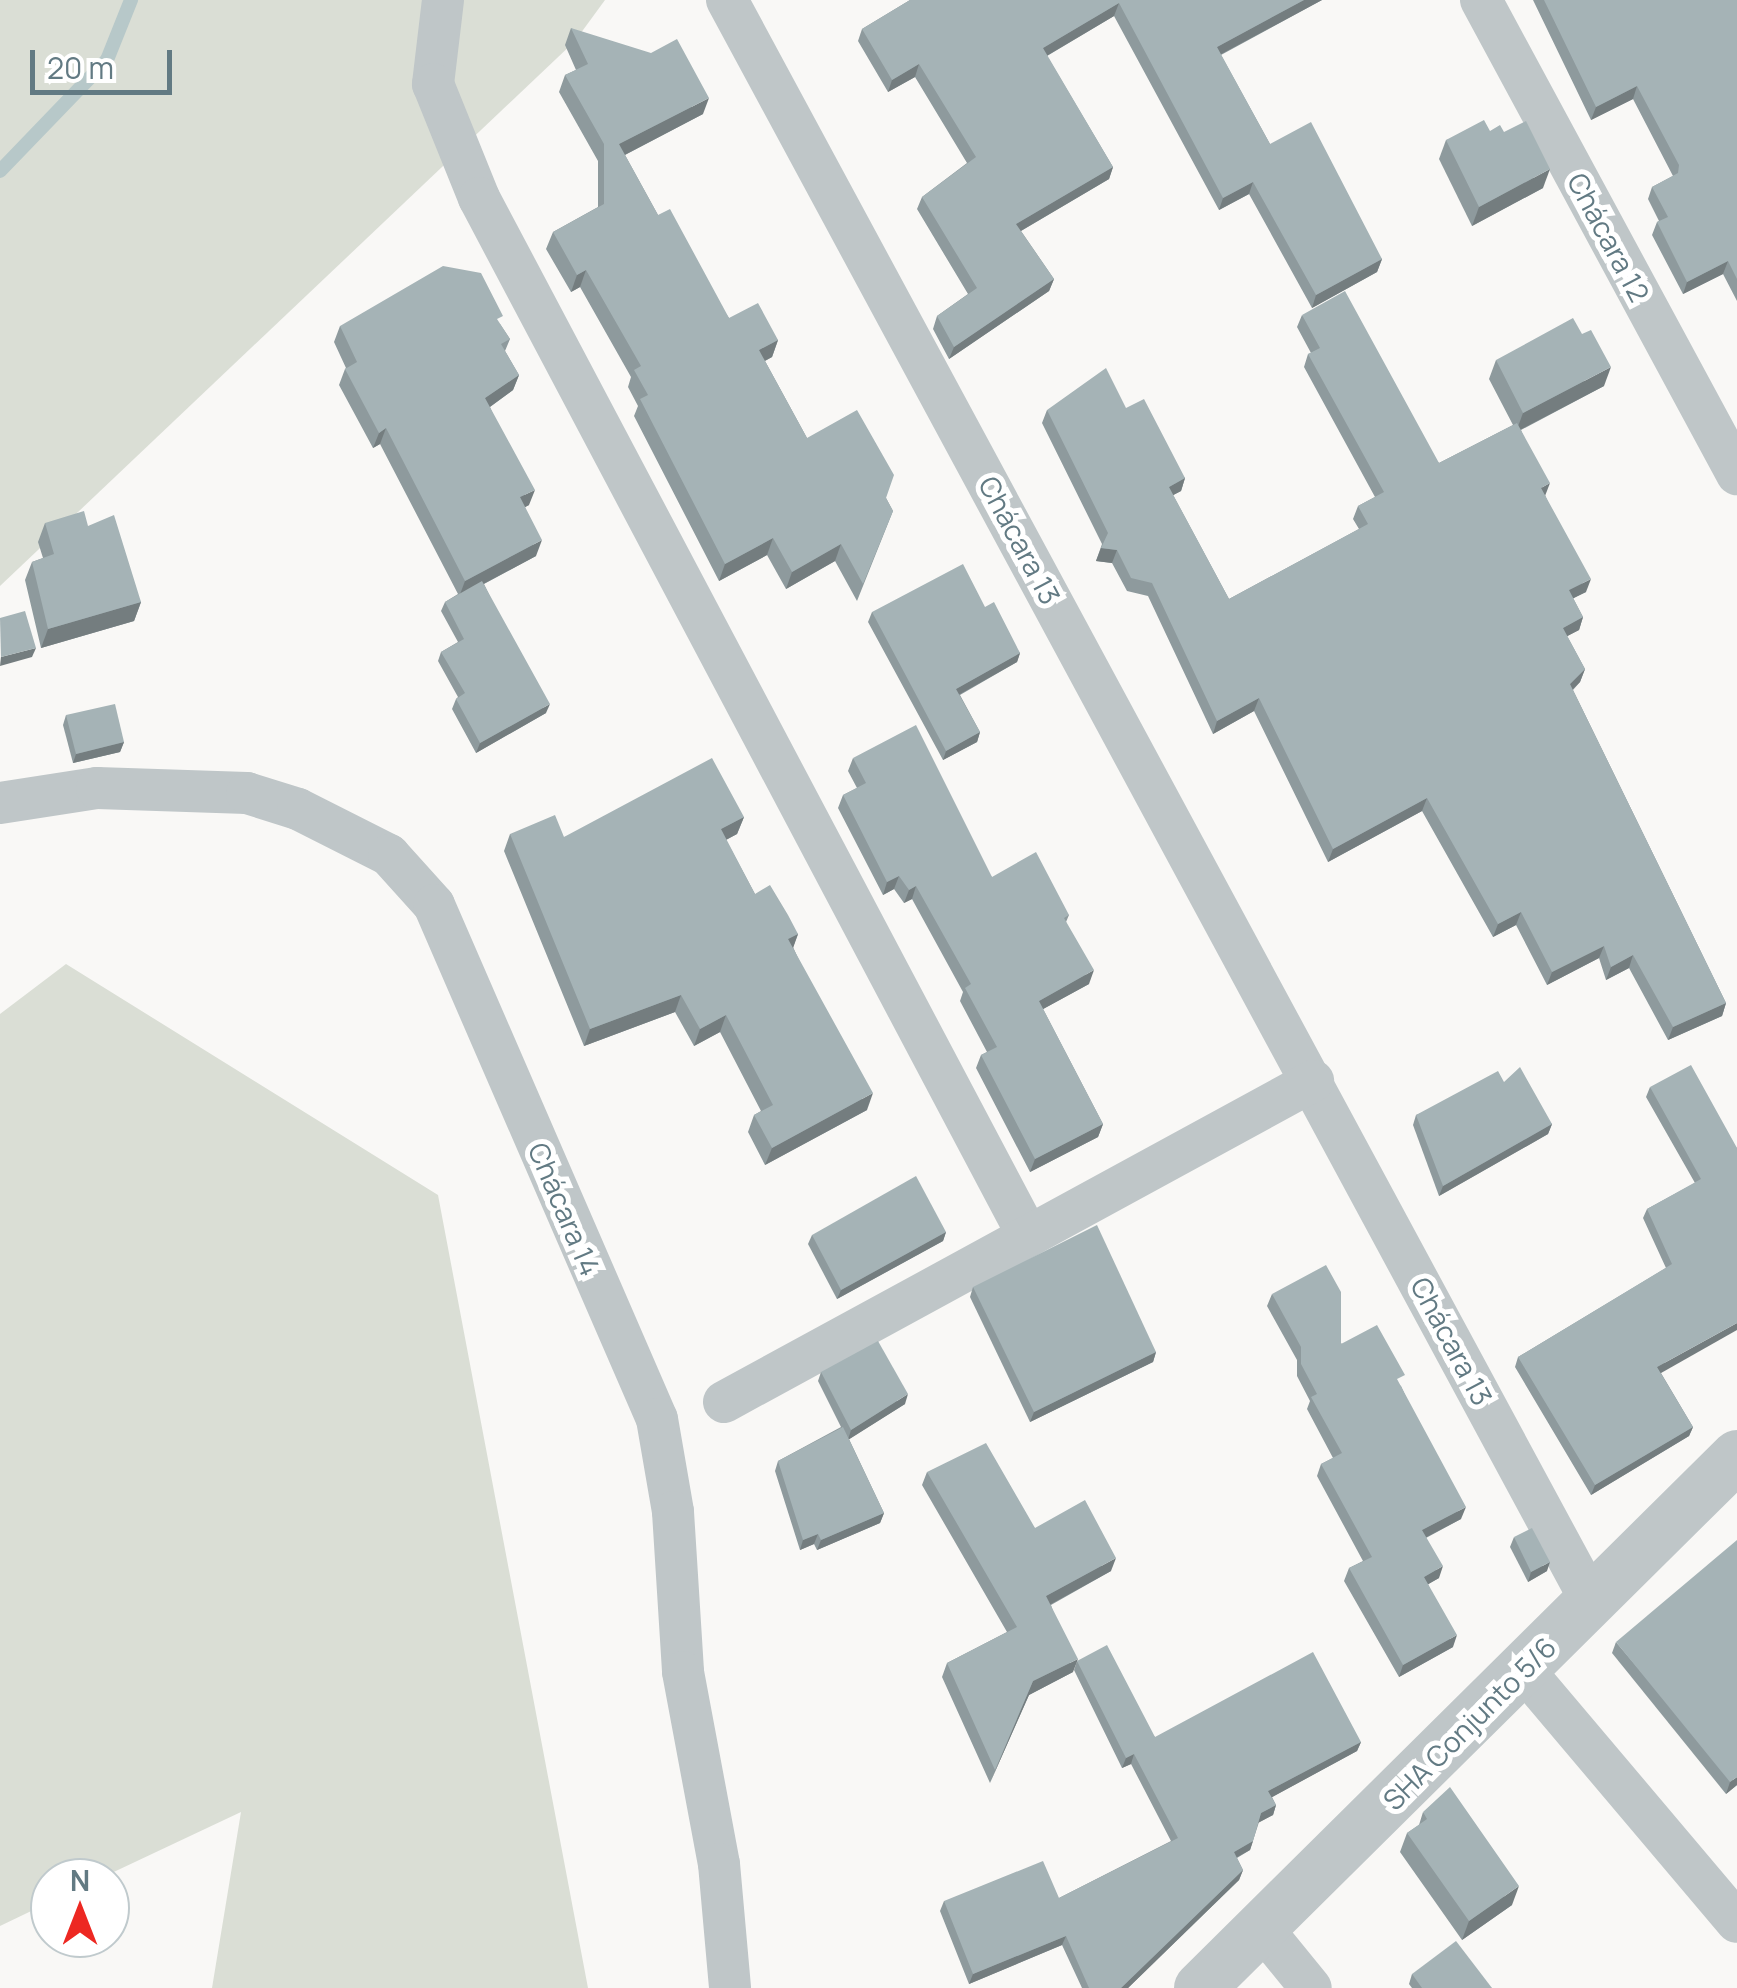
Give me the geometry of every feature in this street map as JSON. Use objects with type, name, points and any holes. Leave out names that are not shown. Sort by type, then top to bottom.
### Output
[{"type":"street","points":[[443,0],[433,84],[479,198],[1027,1234]]},
{"type":"street","name":"Chácara 13","points":[[727,0],[1592,1601]]},
{"type":"street","name":"Chácara 12","points":[[1482,0],[1737,474]]},
{"type":"street","name":"Chácara 14","points":[[0,803],[97,788],[247,792],[298,809],[389,856],[434,905],[657,1419],[673,1512],[683,1672],[719,1864],[730,1988]]},
{"type":"street","points":[[724,1402],[1313,1081]]},
{"type":"street","name":"SHA Conjunto 5/6","points":[[1200,1988],[1737,1456]]},
{"type":"street","points":[[1523,1669],[1737,1922]]},
{"type":"street","points":[[1262,1928],[1311,1988]]},
{"type":"shaded area","points":[[0,0],[605,0],[575,41],[0,586]]},
{"type":"shaded area","points":[[66,964],[438,1195],[588,1988],[212,1988],[241,1812],[130,1864],[130,1858],[30,1858],[30,1912],[0,1926],[0,1014]]},
{"type":"building","points":[[910,0],[1304,0],[1217,47],[1270,144],[1311,122],[1382,259],[1316,295],[1253,182],[1223,198],[1119,3],[1043,48],[1113,167],[1016,224],[1054,279],[954,347],[937,316],[977,288],[922,197],[976,157],[919,64],[892,80],[862,29]]},
{"type":"building","points":[[1544,0],[1737,0],[1737,279],[1728,261],[1687,282],[1657,222],[1668,217],[1652,187],[1678,173],[1679,165],[1637,86],[1596,107]]},
{"type":"building","points":[[571,28],[651,53],[677,39],[709,98],[619,144],[658,215],[670,209],[729,318],[758,303],[778,340],[759,350],[807,438],[857,410],[894,475],[886,498],[893,511],[863,584],[841,544],[792,572],[773,538],[725,564],[640,399],[648,395],[634,370],[641,366],[586,270],[577,275],[553,232],[604,204],[604,144],[565,75],[588,64]]},
{"type":"building","points":[[1484,120],[1490,131],[1500,125],[1504,132],[1526,121],[1550,169],[1479,207],[1446,140]]},
{"type":"building","points":[[443,266],[481,273],[503,316],[497,319],[510,339],[501,344],[519,375],[485,398],[535,490],[520,497],[542,540],[465,581],[386,428],[379,433],[345,369],[357,362],[340,326]]},
{"type":"building","points":[[1345,291],[1439,463],[1517,423],[1550,483],[1541,488],[1591,579],[1569,590],[1583,617],[1563,628],[1585,669],[1570,684],[1726,1003],[1673,1027],[1633,955],[1611,967],[1604,946],[1552,972],[1521,912],[1498,924],[1427,798],[1333,849],[1259,698],[1217,721],[1152,583],[1131,578],[1117,550],[1101,548],[1108,533],[1047,410],[1106,368],[1126,408],[1144,399],[1185,478],[1169,487],[1229,599],[1368,524],[1358,506],[1384,492],[1308,354],[1320,348],[1302,315]]},
{"type":"building","points":[[1573,318],[1582,334],[1591,330],[1611,367],[1523,413],[1496,360]]},
{"type":"building","points":[[84,511],[88,526],[114,515],[141,602],[48,629],[32,562],[54,554],[45,523]]},
{"type":"building","points":[[963,564],[985,607],[994,602],[1020,653],[956,689],[980,732],[946,751],[872,612]]},
{"type":"building","points":[[482,581],[550,704],[480,743],[456,699],[465,693],[441,652],[464,639],[445,602]]},
{"type":"building","points":[[25,611],[36,648],[1,657],[0,618]]},
{"type":"building","points":[[115,704],[124,742],[76,754],[66,715]]},
{"type":"building","points":[[916,725],[992,877],[1036,852],[1069,915],[1064,918],[1094,970],[1039,1001],[1103,1124],[1035,1159],[981,1055],[997,1047],[965,988],[971,984],[916,886],[909,890],[899,876],[887,882],[843,795],[866,783],[853,758]]},
{"type":"building","points":[[712,758],[744,817],[721,829],[755,894],[770,885],[788,915],[798,934],[788,939],[873,1093],[772,1148],[754,1115],[773,1105],[726,1015],[700,1029],[681,995],[590,1029],[510,834],[555,815],[564,837]]},
{"type":"building","points":[[1691,1065],[1737,1148],[1737,1323],[1657,1367],[1693,1427],[1595,1485],[1518,1357],[1672,1264],[1647,1209],[1701,1179],[1650,1087]]},
{"type":"building","points":[[1520,1067],[1552,1124],[1443,1186],[1416,1115],[1498,1071],[1504,1082]]},
{"type":"building","points":[[916,1176],[946,1232],[841,1290],[812,1235]]},
{"type":"building","points":[[1097,1225],[1156,1352],[1034,1412],[973,1287]]},
{"type":"building","points":[[1326,1265],[1341,1292],[1341,1344],[1377,1325],[1405,1375],[1397,1379],[1466,1507],[1422,1530],[1443,1566],[1424,1577],[1457,1635],[1403,1665],[1349,1568],[1372,1557],[1321,1464],[1342,1453],[1311,1397],[1317,1394],[1301,1364],[1301,1347],[1272,1294]]},
{"type":"building","points":[[878,1341],[908,1394],[851,1430],[821,1372]]},
{"type":"building","points":[[843,1427],[884,1513],[821,1540],[818,1534],[803,1540],[778,1461]]},
{"type":"building","points":[[986,1443],[1035,1528],[1085,1500],[1116,1558],[1046,1596],[1078,1659],[1033,1681],[995,1770],[947,1663],[1017,1627],[927,1472]]},
{"type":"building","points":[[1532,1528],[1550,1562],[1531,1572],[1514,1537]]},
{"type":"building","points":[[1737,1540],[1737,1777],[1730,1782],[1616,1642]]},
{"type":"building","points":[[1107,1645],[1155,1737],[1313,1652],[1361,1742],[1268,1791],[1276,1805],[1261,1813],[1253,1841],[1234,1852],[1243,1870],[1121,1988],[1089,1988],[1066,1936],[973,1974],[944,1901],[1043,1861],[1059,1898],[1178,1838],[1134,1754],[1126,1758],[1077,1661]]},
{"type":"building","points":[[1450,1787],[1519,1886],[1469,1921],[1407,1833],[1427,1819],[1423,1812]]},
{"type":"building","points":[[1456,1941],[1492,1988],[1422,1988],[1412,1974]]},
{"type":"waterway","points":[[0,171],[107,60],[131,0]]}]
